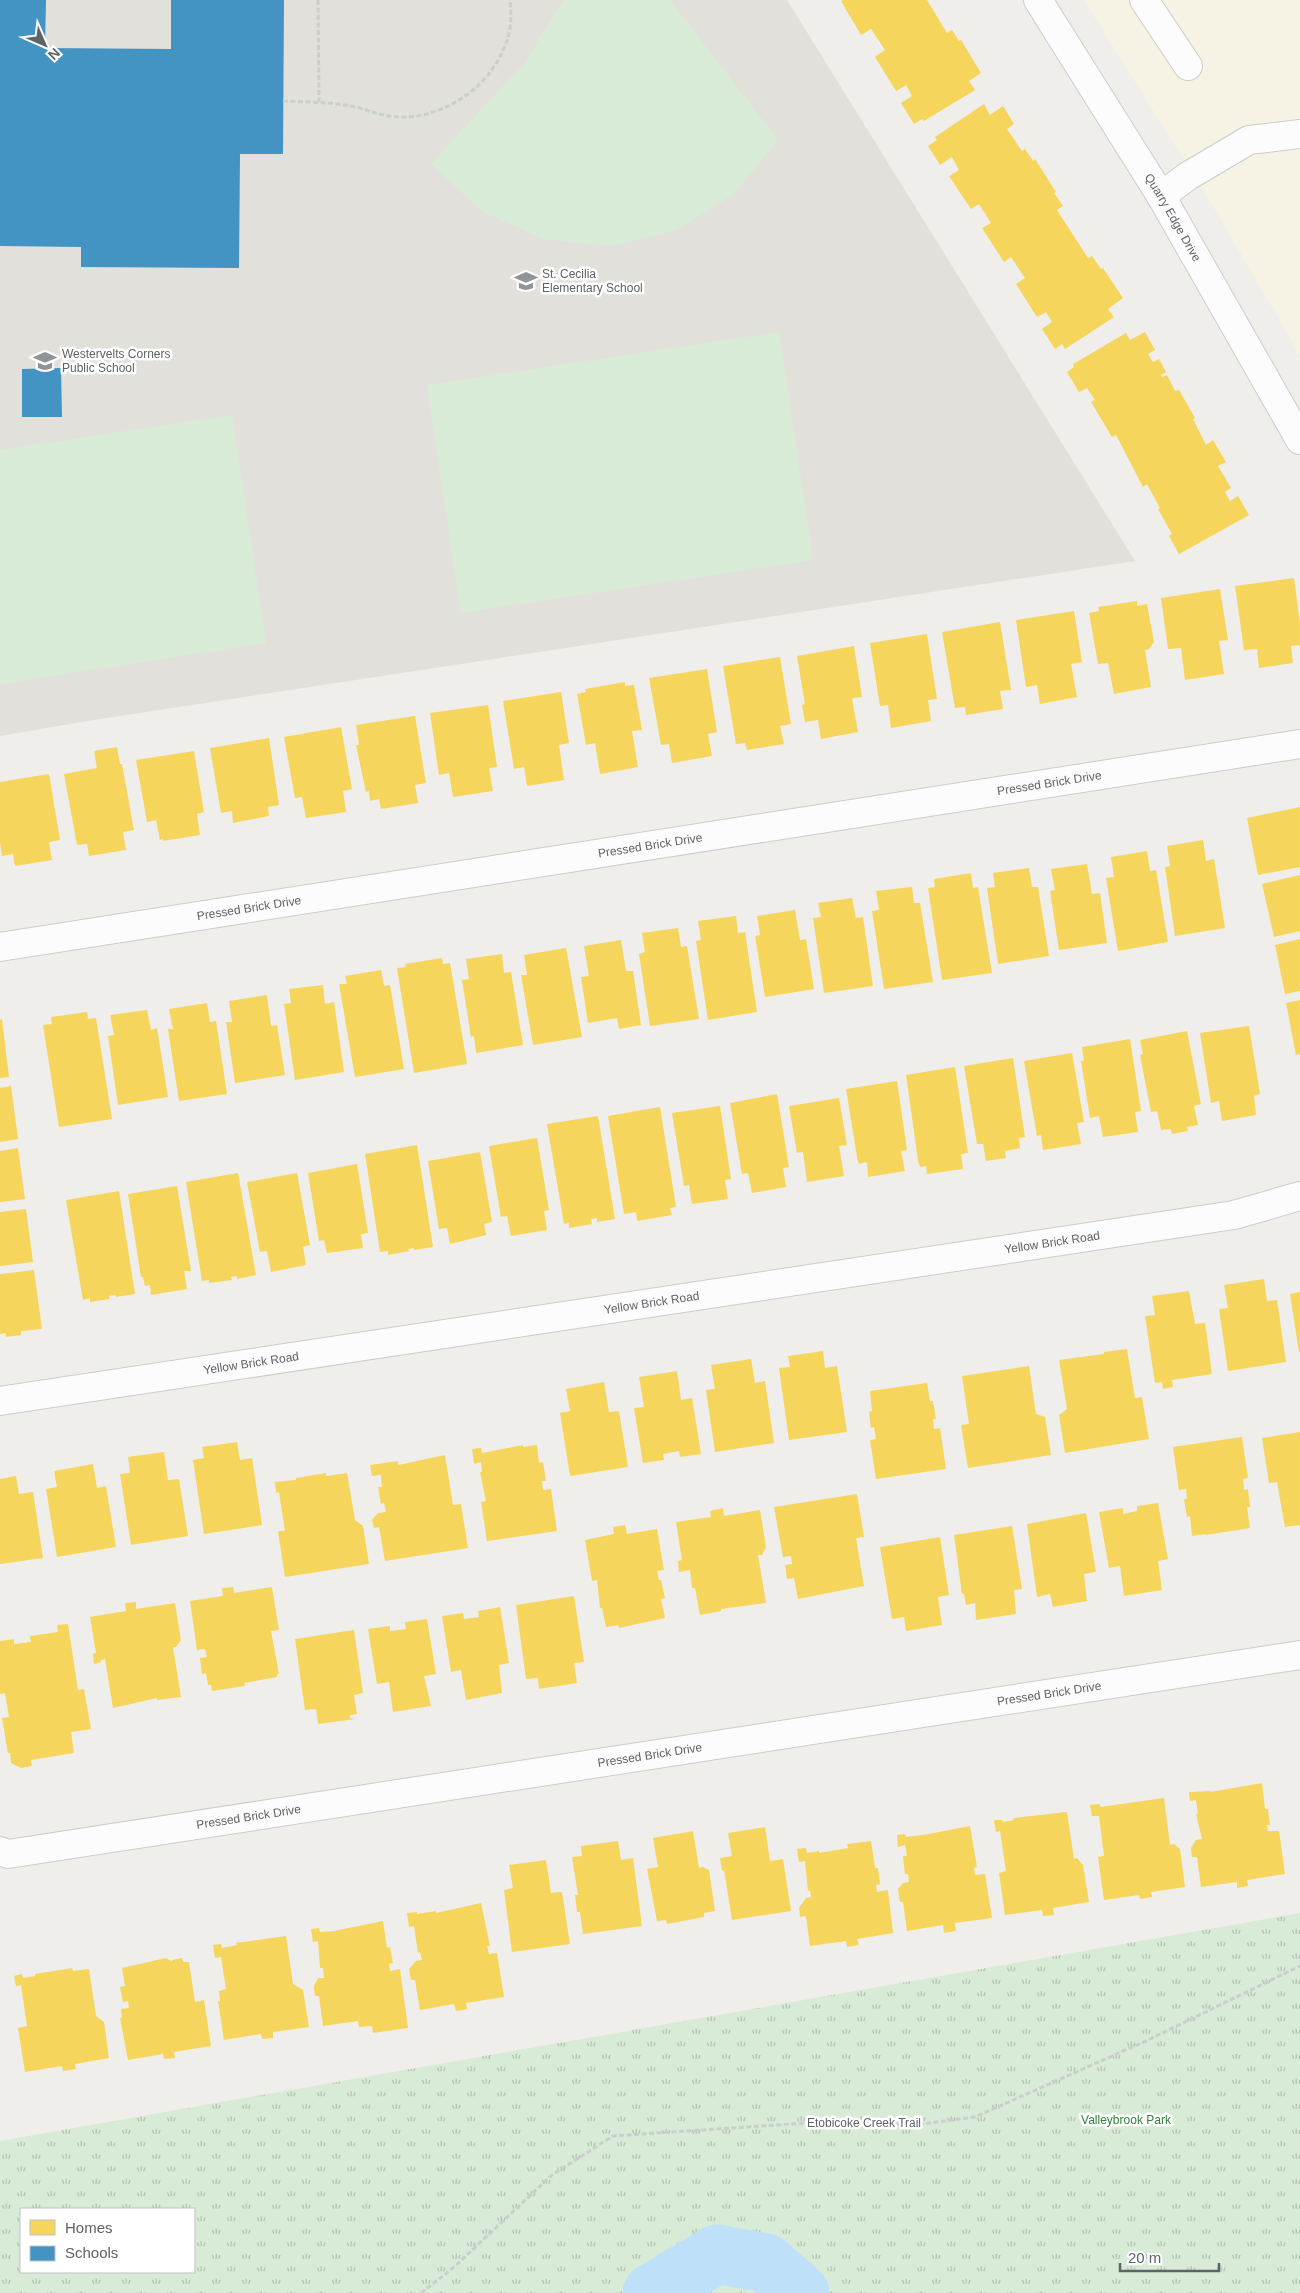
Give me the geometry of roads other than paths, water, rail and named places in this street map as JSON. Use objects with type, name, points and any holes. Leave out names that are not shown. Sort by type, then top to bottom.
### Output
[{"type":"street","name":"Quarry Edge Drive","points":[[1038,0],[1161,196],[1300,440]]},
{"type":"street","points":[[1144,0],[1188,66]]},
{"type":"street","points":[[1161,196],[1188,176],[1249,140],[1300,134]]},
{"type":"street","name":"Pressed Brick Drive","points":[[0,946],[1300,744]]},
{"type":"street","name":"Yellow Brick Road","points":[[0,1401],[1224,1216],[1300,1196]]},
{"type":"street","name":"Pressed Brick Drive","points":[[0,1852],[8,1854],[1300,1655]]},
{"type":"waterway","points":[[652,2293],[717,2254],[766,2263],[800,2293]]},
{"type":"place","name":"St. Cecilia Elementary School","points":[[526,281]]},
{"type":"place","name":"Westervelts Corners Public School","points":[[45,361]]},
{"type":"park label","name":"Valleybrook Park","points":[[1126,2120]]}]
